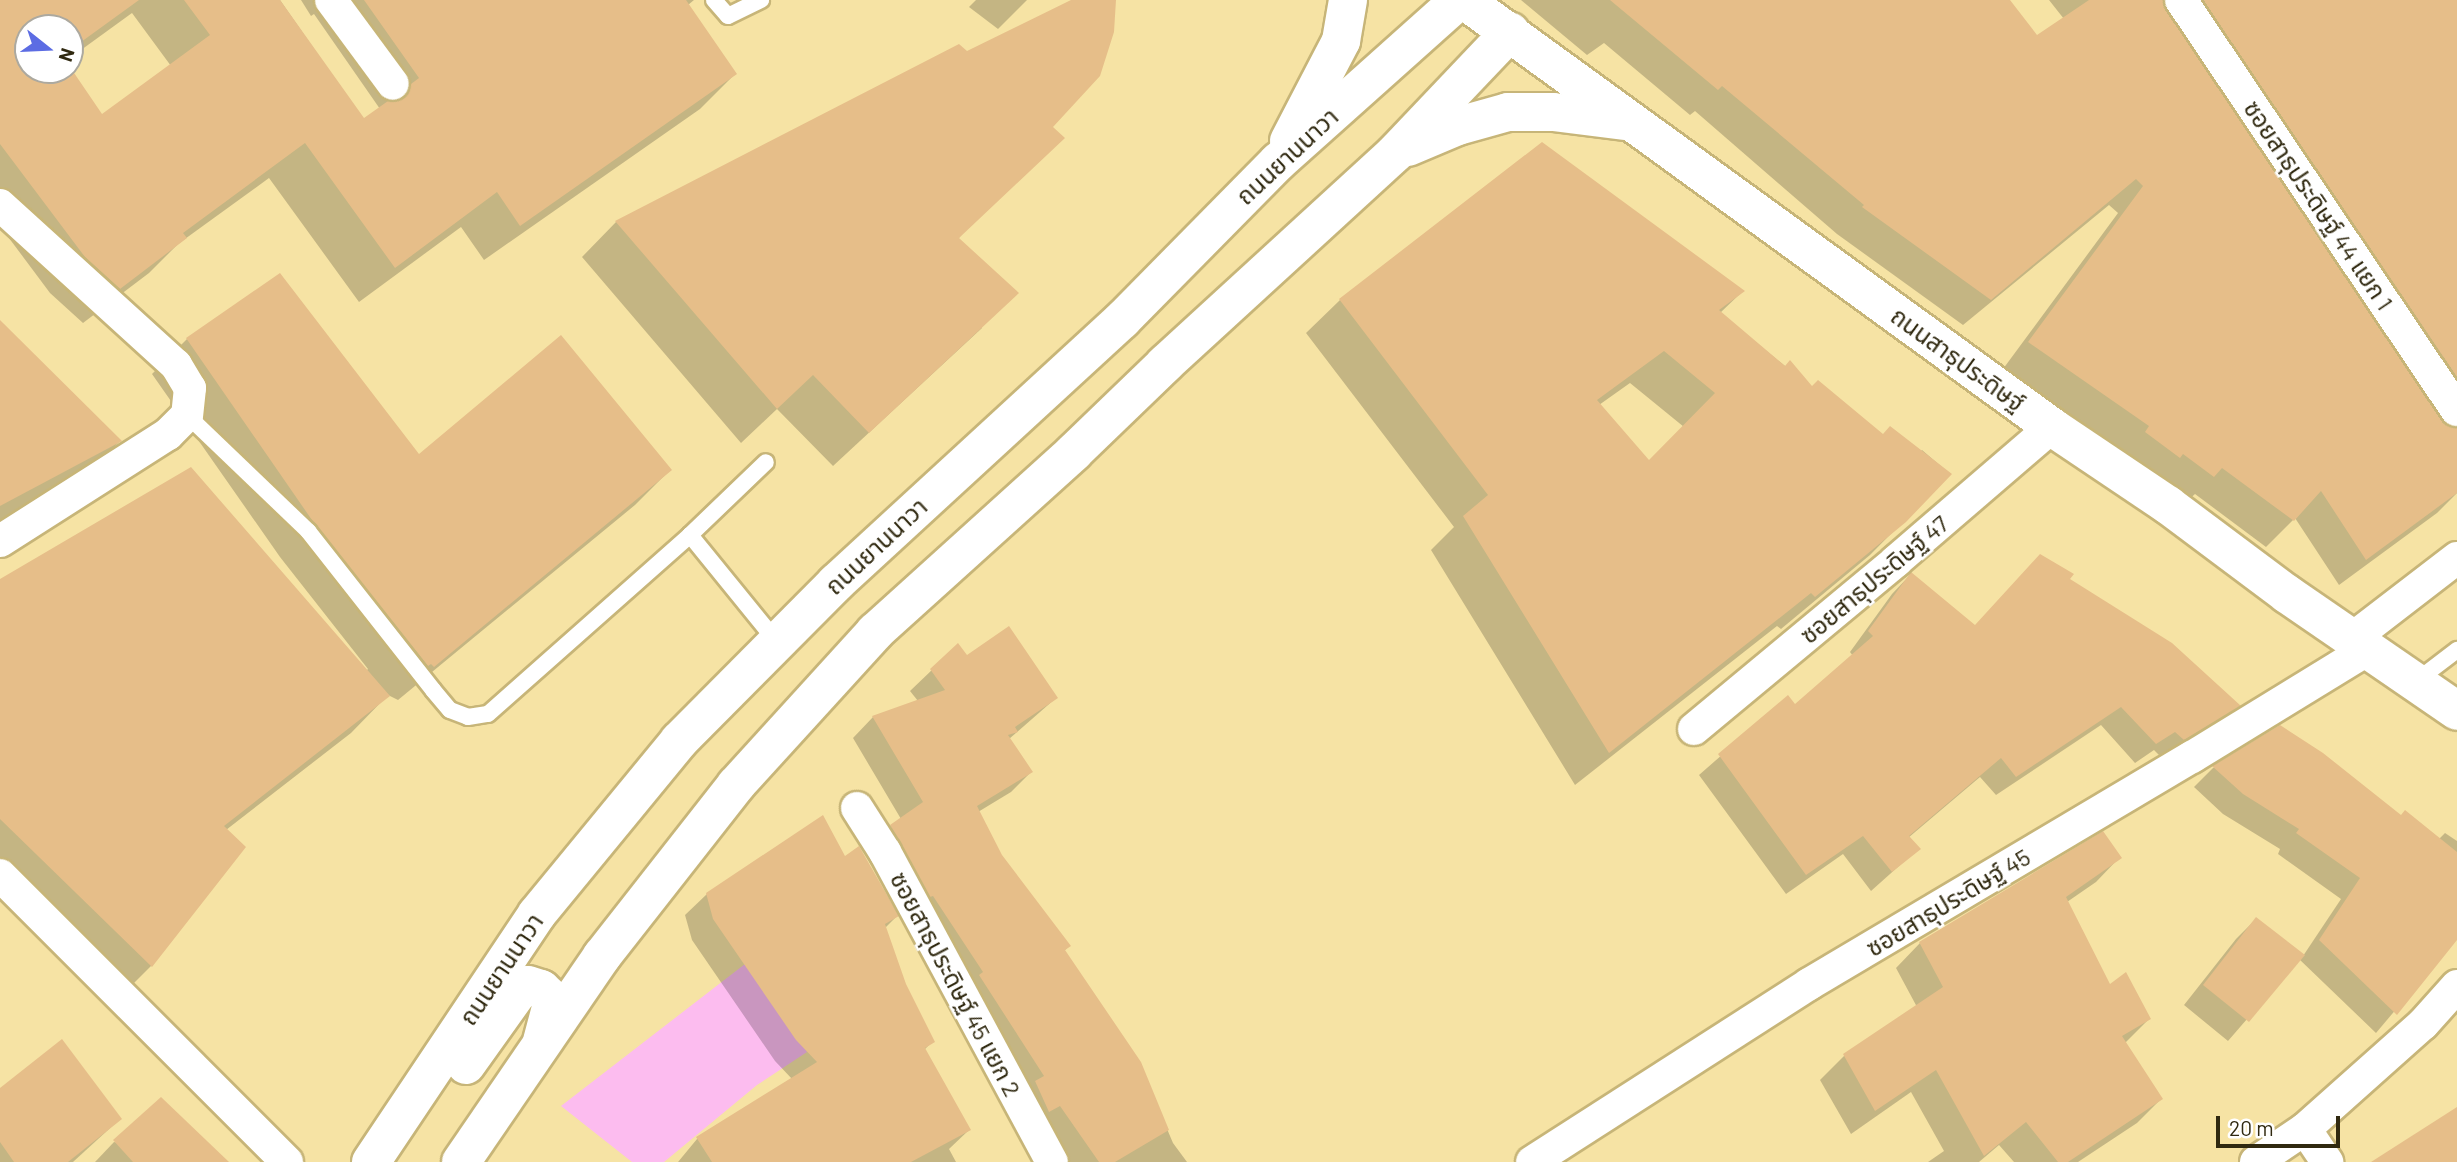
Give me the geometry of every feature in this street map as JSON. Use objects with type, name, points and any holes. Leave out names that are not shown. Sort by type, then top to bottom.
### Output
[{"type":"main road","points":[[1278,162],[1341,41],[1348,0]]},
{"type":"main road","name":"ถนนยานนาวา","points":[[371,1162],[537,914],[679,741],[836,583],[1122,320],[1278,162],[1462,0]]},
{"type":"main road","name":"ถนนสาธุประดิษฐ์","points":[[1462,0],[1510,32],[1628,122],[2052,427],[2168,505],[2287,593],[2457,711]]},
{"type":"main road","points":[[461,1162],[602,956],[736,785],[875,632],[1064,461],[1165,364],[1396,152],[1510,32]]},
{"type":"main road","points":[[1396,152],[1458,126],[1508,112],[1553,112],[1628,122]]},
{"type":"main road","points":[[409,1106],[450,1086],[518,992],[528,985],[541,989],[553,1000],[540,1048]]},
{"type":"street","points":[[331,0],[393,84]]},
{"type":"street","name":"ซอยสาธุประดิษฐ์ 44 แยก 1","points":[[2181,0],[2457,410]]},
{"type":"street","points":[[0,205],[176,365],[190,388],[187,415],[168,434],[0,541]]},
{"type":"street","name":"ซอยสาธุประดิษฐ์ 47","points":[[1693,729],[1896,562],[2052,427]]},
{"type":"street","name":"ซอยสาธุประดิษฐ์ 45","points":[[1532,1162],[1809,984],[2192,757],[2360,643],[2457,558]]},
{"type":"street","name":"ซอยสาธุประดิษฐ์ 45 แยก 2","points":[[857,808],[885,852],[1052,1162]]},
{"type":"street","points":[[0,875],[287,1162]]},
{"type":"street","points":[[2256,1162],[2305,1129],[2423,1024],[2457,986]]},
{"type":"street","points":[[2305,1129],[2327,1162]]},
{"type":"lane","points":[[714,0],[729,16],[761,0]]},
{"type":"lane","points":[[187,415],[308,531],[450,710],[468,717],[488,715],[690,535],[766,462]]},
{"type":"lane","points":[[690,535],[777,642]]},
{"type":"lane","points":[[2415,682],[2457,650]]},
{"type":"shaded area","points":[[745,964],[807,1052],[757,1085],[664,1162],[632,1162],[561,1106]]},
{"type":"building","points":[[0,0],[139,0],[84,40],[84,14],[14,14],[14,84],[82,84],[102,114],[210,35],[184,0],[280,0],[364,118],[388,101],[404,98],[411,84],[419,78],[364,0],[686,0],[737,74],[520,226],[497,192],[395,268],[305,143],[183,233],[187,238],[120,289],[85,257],[0,144]]},
{"type":"building","points":[[1071,0],[1116,0],[1114,32],[1100,76],[1053,127],[1065,138],[959,238],[1019,293],[869,433],[813,375],[777,409],[615,221],[959,44],[967,51]]},
{"type":"building","points":[[1610,0],[2010,0],[2037,35],[2089,0],[2163,0],[2166,10],[2442,420],[2457,428],[2457,493],[2366,560],[2321,491],[2294,521],[2222,468],[2214,477],[2183,454],[2180,458],[2145,432],[2149,426],[2028,342],[2143,186],[2136,179],[1991,300],[1862,207],[1864,205],[1722,86],[1718,90]]},
{"type":"building","points":[[2203,0],[2457,0],[2457,377]]},
{"type":"building","points":[[1542,142],[1745,291],[1719,310],[1785,366],[1790,360],[1812,386],[1818,380],[1883,434],[1890,426],[1952,474],[1906,522],[1815,597],[1811,593],[1609,753],[1463,516],[1488,495],[1339,299]],"holes":[[[1664,351],[1715,393],[1649,460],[1597,400]]]},
{"type":"building","points":[[280,273],[419,454],[561,335],[672,470],[434,667],[431,664],[428,666],[314,523],[186,338]]},
{"type":"building","points":[[0,320],[122,441],[0,506]]},
{"type":"building","points":[[191,467],[390,696],[224,826],[246,847],[152,967],[0,819],[0,579]]},
{"type":"building","points":[[2040,554],[2074,574],[2070,579],[2172,643],[2241,706],[2184,740],[2175,732],[2156,744],[2121,707],[2016,777],[2001,758],[1909,836],[1921,849],[1892,872],[1863,836],[1806,875],[1718,754],[1788,695],[1795,704],[1873,636],[1868,631],[1911,572],[1975,625]]},
{"type":"building","points":[[1009,626],[1058,698],[1015,727],[1018,732],[1008,735],[1033,772],[977,806],[1002,855],[1071,946],[1065,950],[1141,1062],[1169,1130],[1115,1162],[1099,1162],[1060,1106],[1049,1112],[1035,1081],[1044,1076],[979,975],[983,972],[933,896],[930,897],[890,825],[923,802],[872,716],[945,690],[930,669],[958,643],[967,655]]},
{"type":"building","points":[[2280,725],[2323,753],[2401,815],[2405,810],[2457,852],[2457,940],[2397,1015],[2319,940],[2360,878],[2296,833],[2299,829],[2243,794],[2212,766]]},
{"type":"building","points":[[823,815],[845,856],[859,846],[899,916],[885,924],[906,984],[935,1042],[925,1048],[971,1130],[911,1162],[712,1162],[696,1137],[817,1062],[796,1040],[713,919],[706,893]]},
{"type":"building","points":[[2103,831],[2122,858],[2066,897],[2110,984],[2126,972],[2151,1019],[2122,1036],[2163,1099],[2068,1162],[2058,1162],[2026,1122],[1984,1156],[1936,1070],[1875,1111],[1843,1054],[1943,987],[1919,942]]},
{"type":"building","points":[[2256,917],[2305,955],[2249,1022],[2203,985]]},
{"type":"building","points":[[62,1039],[122,1119],[68,1162],[14,1162],[0,1142],[0,1088]]},
{"type":"building","points":[[161,1097],[229,1162],[133,1162],[113,1140]]},
{"type":"building","points":[[2457,1107],[2457,1162],[2371,1162]]}]
